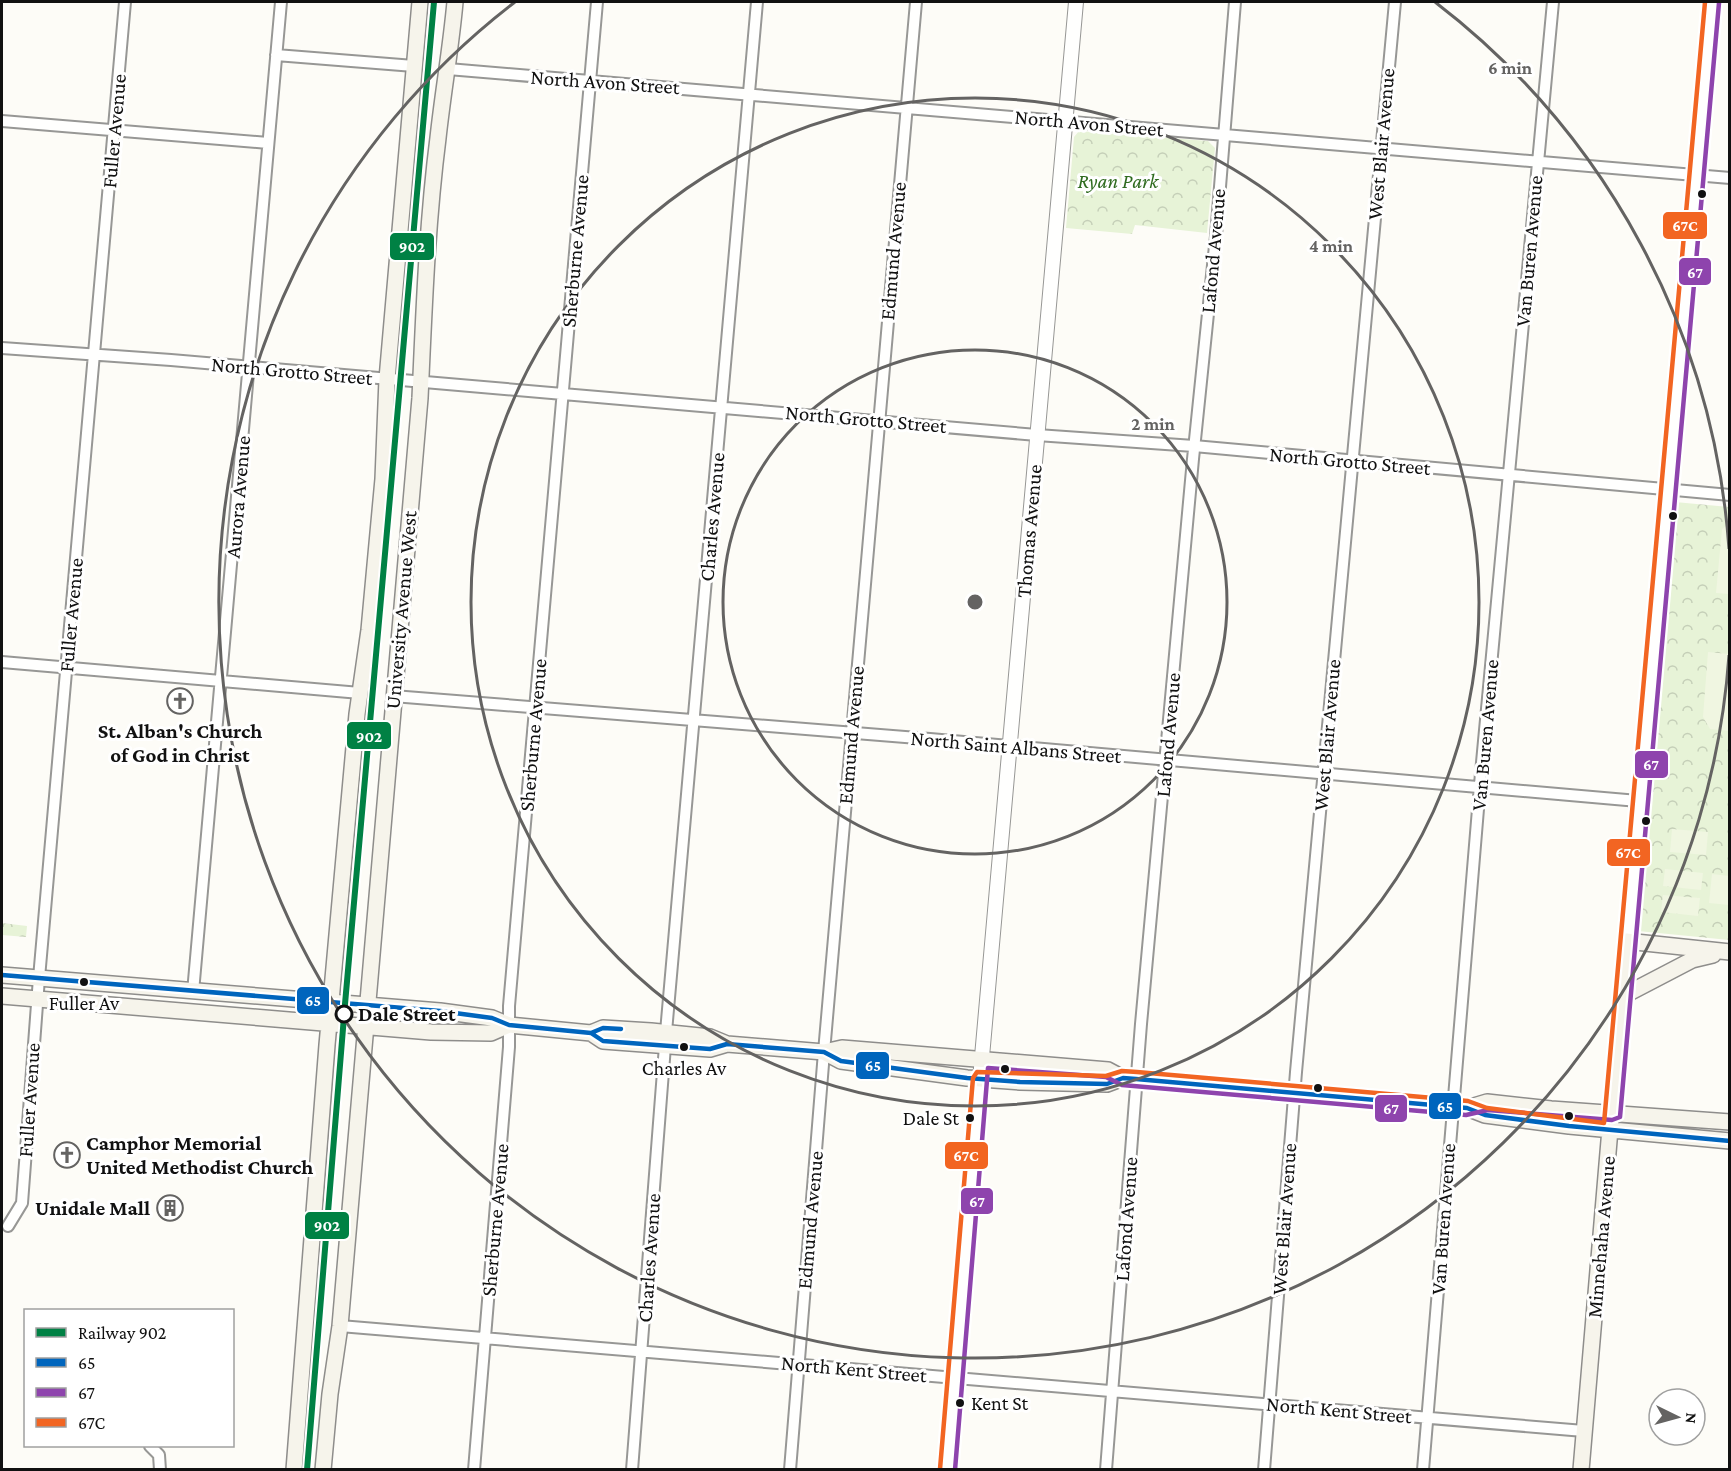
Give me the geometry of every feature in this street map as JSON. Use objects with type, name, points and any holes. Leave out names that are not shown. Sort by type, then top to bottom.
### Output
[{"type":"main road","name":"University Avenue West","points":[[294,1470],[330,1024],[360,693],[369,630],[382,491],[387,379],[420,2]]},
{"type":"main road","name":"University Avenue West","points":[[323,1470],[330,1394],[340,1326],[421,382],[425,280],[438,138],[455,2]]},
{"type":"main road","points":[[1626,941],[1727,952]]},
{"type":"main road","name":"Minnehaha Avenue","points":[[1581,1470],[1626,941]]},
{"type":"main road","points":[[1621,998],[1692,960],[1727,952]]},
{"type":"main road","points":[[2,975],[440,1011],[492,1018],[509,1024],[591,1032],[603,1041],[710,1036],[727,1044],[824,1052],[842,1048],[1108,1070],[1129,1078],[1459,1107],[1485,1115],[1611,1131],[1730,1141]]},
{"type":"main road","points":[[2,996],[364,1027],[491,1033],[509,1024]]},
{"type":"main road","points":[[824,1052],[841,1061],[980,1079],[1107,1084],[1129,1078]]},
{"type":"main road","points":[[1459,1107],[1487,1102],[1730,1122]]},
{"type":"street","name":"Fuller Avenue","points":[[8,1226],[22,1203],[37,999],[125,2]]},
{"type":"street","name":"Aurora Avenue","points":[[193,992],[281,2]]},
{"type":"street","name":"Sherburne Avenue","points":[[474,1470],[509,1006],[597,2]]},
{"type":"street","name":"Charles Avenue","points":[[632,1470],[693,720],[757,2]]},
{"type":"street","name":"Edmund Avenue","points":[[790,1470],[851,733],[916,2]]},
{"type":"street","name":"Thomas Avenue","points":[[947,1470],[981,1060],[1076,2]]},
{"type":"street","name":"Lafond Avenue","points":[[1106,1470],[1113,1391],[1129,1078],[1165,759],[1216,236],[1235,2]]},
{"type":"street","name":"West Blair Avenue","points":[[1264,1470],[1294,1093],[1395,2]]},
{"type":"street","name":"Van Buren Avenue","points":[[1423,1470],[1459,1107],[1480,787],[1553,2]]},
{"type":"street","name":"Minnehaha Avenue","points":[[1626,941],[1712,2]]},
{"type":"street","points":[[276,55],[414,66]]},
{"type":"street","name":"North Avon Street","points":[[448,69],[1730,178]]},
{"type":"street","points":[[2,121],[268,143]]},
{"type":"street","name":"North Grotto Street","points":[[2,348],[1037,435],[1194,446],[1730,495]]},
{"type":"street","points":[[2,662],[360,693]]},
{"type":"street","name":"North Saint Albans Street","points":[[393,696],[1165,759],[1638,801]]},
{"type":"street","name":"North Kent Street","points":[[340,1326],[1584,1431]]},
{"type":"street","points":[[151,1447],[159,1455],[160,1470]]},
{"type":"green space","name":"Ryan Park","points":[[1079,131],[1208,141],[1215,148],[1207,233],[1135,225],[1132,234],[1066,228],[1074,137]]},
{"type":"green space","points":[[1675,502],[1729,507],[1729,940],[1638,931]]},
{"type":"green space","points":[[1729,523],[1729,594],[1716,593],[1722,529]]},
{"type":"green space","points":[[1708,652],[1729,654],[1729,731],[1710,729],[1703,717]]},
{"type":"green space","points":[[1672,829],[1708,832],[1706,855],[1670,852]]},
{"type":"green space","points":[[1665,869],[1703,873],[1701,890],[1663,886]]},
{"type":"green space","points":[[1712,874],[1729,876],[1729,905],[1709,903]]},
{"type":"green space","points":[[1663,895],[1700,898],[1698,916],[1661,912]]},
{"type":"green space","points":[[2,923],[27,926],[26,937],[2,935]]},
{"type":"rail line","name":"902","points":[[307,1470],[345,1004],[434,2]]},
{"type":"transit line","name":"67C","points":[[940,1469],[973,1078],[977,1072],[1106,1076],[1122,1071],[1137,1072],[1468,1101],[1487,1108],[1604,1123],[1705,2]]},
{"type":"transit line","name":"67","points":[[955,1470],[988,1068],[1106,1077],[1122,1085],[1466,1115],[1488,1110],[1612,1120],[1620,1117],[1719,3]]},
{"type":"transit line","name":"65","points":[[2,975],[440,1011],[492,1018],[509,1025],[591,1033],[603,1028],[621,1029]]},
{"type":"transit line","name":"65","points":[[591,1033],[603,1041],[710,1049],[727,1044],[824,1052],[841,1061],[967,1078],[1107,1084],[1123,1078],[1136,1079],[1467,1108],[1485,1115],[1569,1126],[1730,1141]]},
{"type":"place","name":"St. Alban's Church of God in Christ","points":[[180,701]]},
{"type":"place","name":"Fuller Av","points":[[84,982]]},
{"type":"place","name":"Dale Street","points":[[344,1014]]},
{"type":"place","name":"Charles Av","points":[[684,1047]]},
{"type":"place","name":"Dale St","points":[[970,1118]]},
{"type":"place","name":"Camphor Memorial United Methodist Church","points":[[67,1155]]},
{"type":"place","name":"Unidale Mall","points":[[170,1208]]},
{"type":"place","name":"Kent St","points":[[960,1403]]}]
